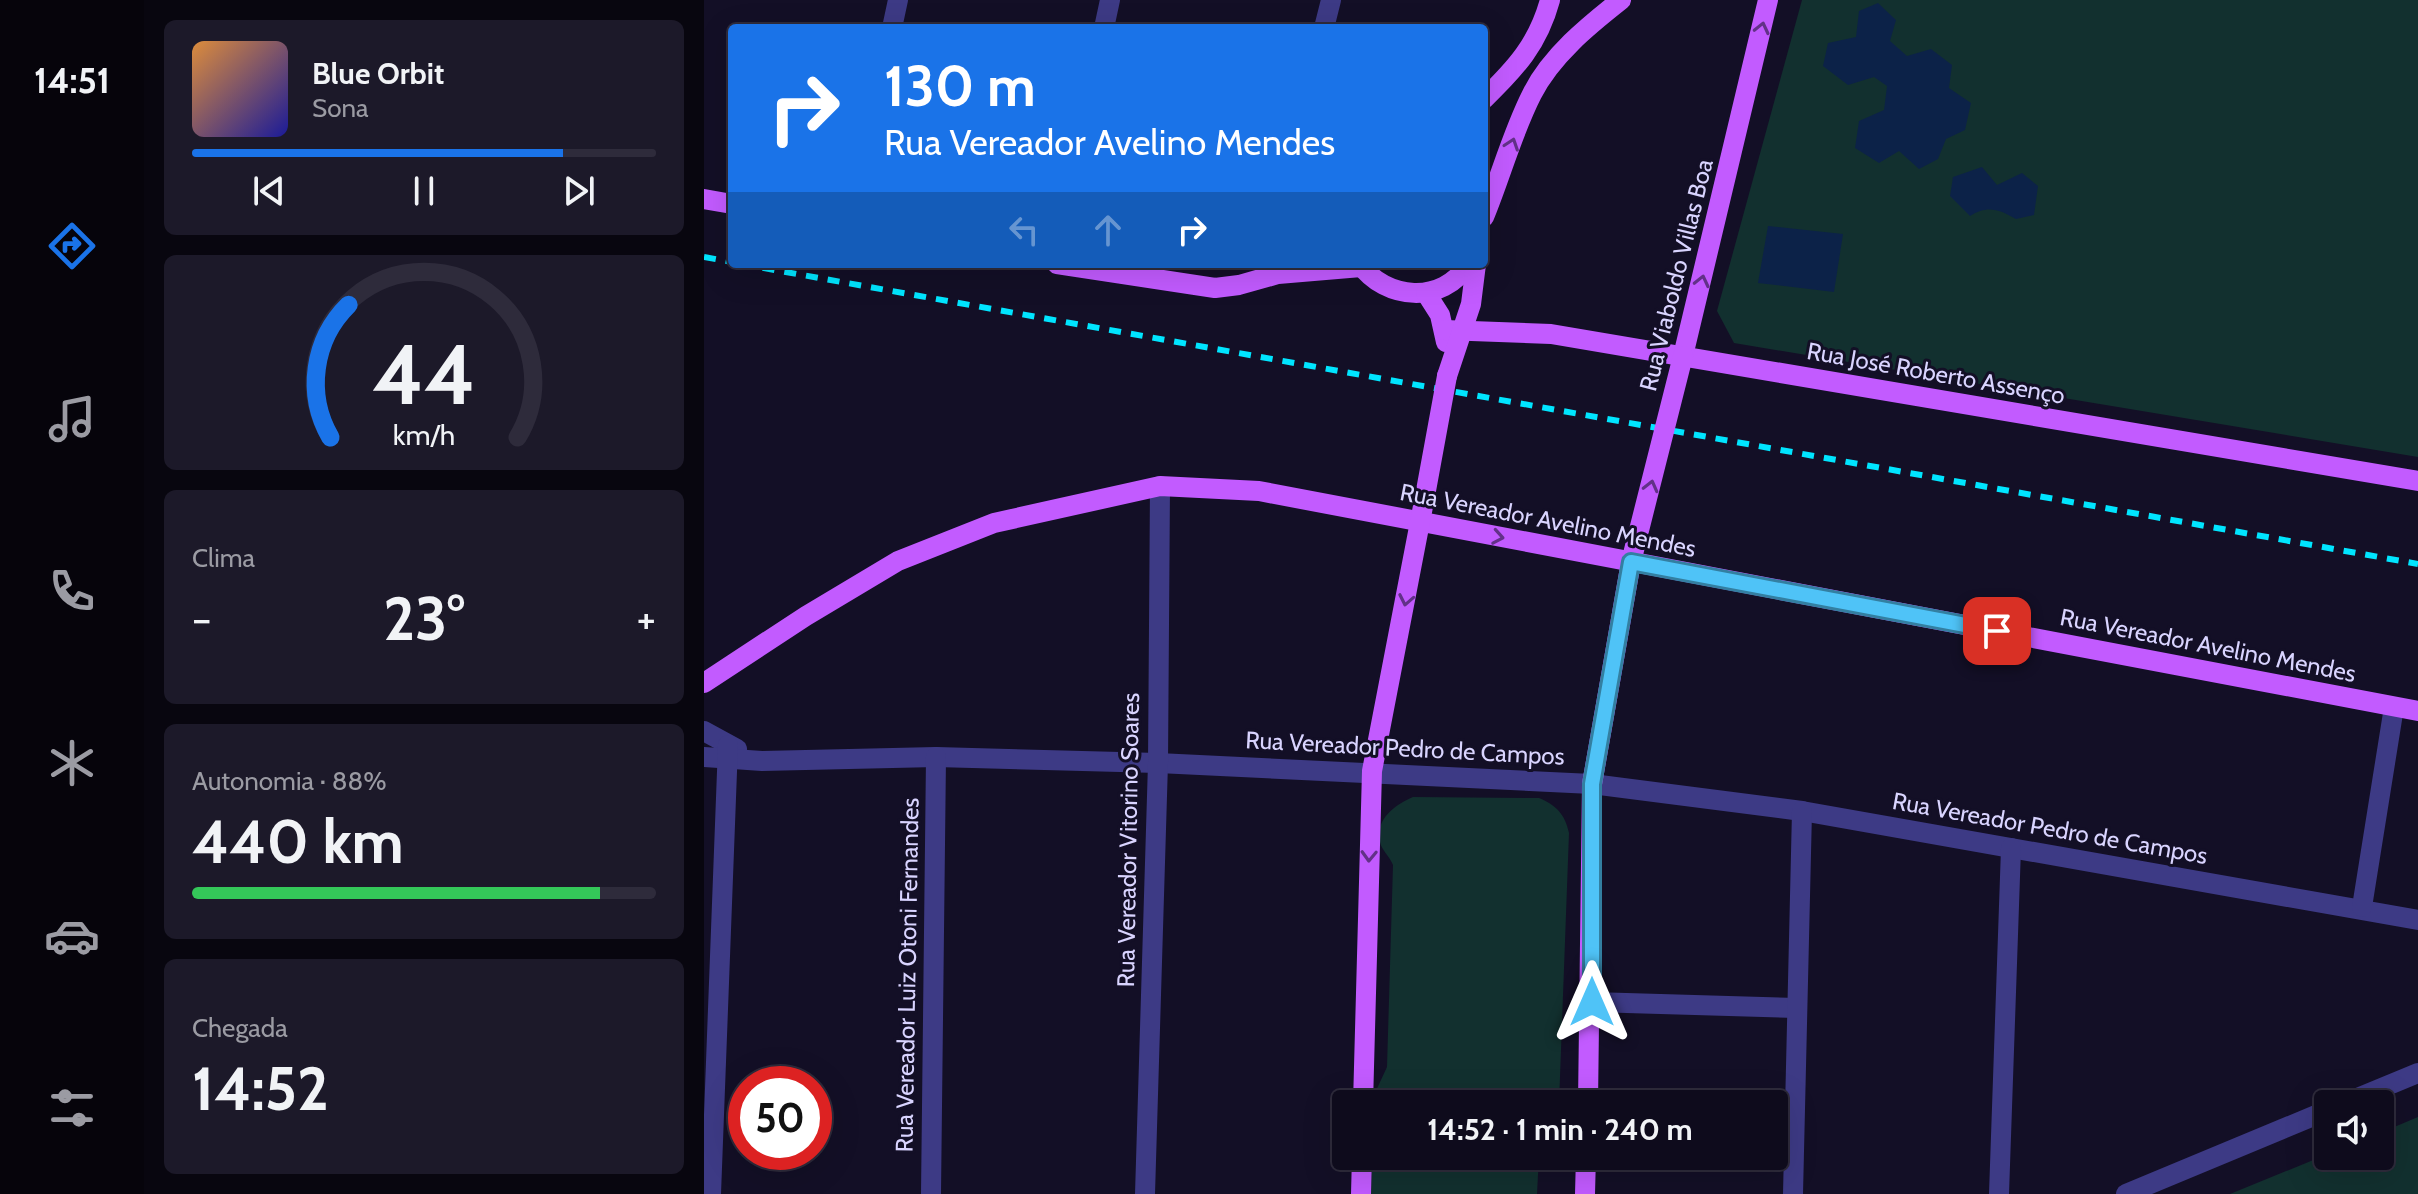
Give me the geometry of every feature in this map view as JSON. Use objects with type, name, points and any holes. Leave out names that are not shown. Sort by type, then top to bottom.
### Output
[{"type":"main road","points":[[1488,95],[1523,61],[1538,37],[1550,0]]},
{"type":"main road","name":"Rua Viaboldo Villas Boa","points":[[1589,1090],[1592,1002],[1592,784],[1631,562],[1768,0]]},
{"type":"main road","points":[[1488,207],[1518,128],[1543,77],[1579,34],[1616,1]]},
{"type":"main road","points":[[704,199],[728,203]]},
{"type":"main road","points":[[1080,268],[1195,288],[1239,285],[1271,268]]},
{"type":"main road","points":[[1364,268],[1387,288],[1426,293],[1447,285],[1464,268]]},
{"type":"main road","points":[[1363,1090],[1372,771],[1421,523],[1454,330],[1475,285],[1476,268]]},
{"type":"main road","points":[[1426,293],[1454,330]]},
{"type":"main road","name":"Rua José Roberto Assenço","points":[[1454,330],[1551,334],[2418,481]]},
{"type":"main road","name":"Rua Vereador Avelino Mendes","points":[[704,683],[806,616],[898,561],[994,523],[1160,486],[1259,491],[2418,711]]},
{"type":"main road","points":[[1361,1194],[1362,1170]]},
{"type":"main road","points":[[1585,1194],[1586,1170]]},
{"type":"street","points":[[893,24],[898,0]]},
{"type":"street","points":[[1105,24],[1110,0]]},
{"type":"street","points":[[1325,24],[1331,0]]},
{"type":"street","name":"Rua Vereador Vitorino Soares","points":[[1145,1194],[1158,763],[1160,486]]},
{"type":"street","points":[[2362,907],[2394,707]]},
{"type":"street","name":"Rua Vereador Pedro de Campos","points":[[704,731],[727,752]]},
{"type":"street","points":[[711,1194],[727,752]]},
{"type":"street","name":"Rua Vereador Pedro de Campos","points":[[704,757],[727,752],[762,761],[936,757],[1158,763],[1592,784],[1802,811],[2362,907],[2418,920]]},
{"type":"street","name":"Rua Vereador Luiz Otoni Fernandes","points":[[931,1194],[936,757]]},
{"type":"street","points":[[1793,1194],[1802,811]]},
{"type":"street","points":[[1999,1194],[2011,848]]},
{"type":"street","points":[[1592,1002],[1797,1008]]},
{"type":"street","points":[[2377,1090],[2418,1073]]},
{"type":"street","points":[[2126,1194],[2314,1116]]},
{"type":"green space","points":[[1802,0],[2418,0],[2418,457],[1734,343],[1717,311]]},
{"type":"green space","points":[[1413,797],[1539,798],[1555,807],[1565,820],[1569,833],[1560,1090],[1376,1090],[1387,1067],[1393,865],[1381,845],[1379,834],[1383,820]]},
{"type":"green space","points":[[2418,1117],[2418,1194],[2230,1194],[2314,1160],[2314,1170],[2394,1170],[2394,1127]]},
{"type":"green space","points":[[1372,1170],[1538,1170],[1537,1194],[1371,1194]]},
{"type":"water","points":[[1878,3],[1896,20],[1890,41],[1907,56],[1931,49],[1952,65],[1949,88],[1971,103],[1965,130],[1946,139],[1938,159],[1919,169],[1899,151],[1879,163],[1855,148],[1859,121],[1884,110],[1887,86],[1874,77],[1848,85],[1823,66],[1828,43],[1856,37],[1859,11]]},
{"type":"water","points":[[1982,167],[1997,185],[2022,173],[2038,186],[2034,215],[2016,219],[1988,209],[1970,216],[1950,196],[1953,177]]},
{"type":"water","points":[[1768,226],[1843,234],[1834,292],[1758,283]]},
{"type":"railway","points":[[704,257],[728,261]]},
{"type":"railway","points":[[763,268],[2418,564]]},
{"type":"route","points":[[1592,1002],[1592,784],[1631,562],[1997,631]]}]
